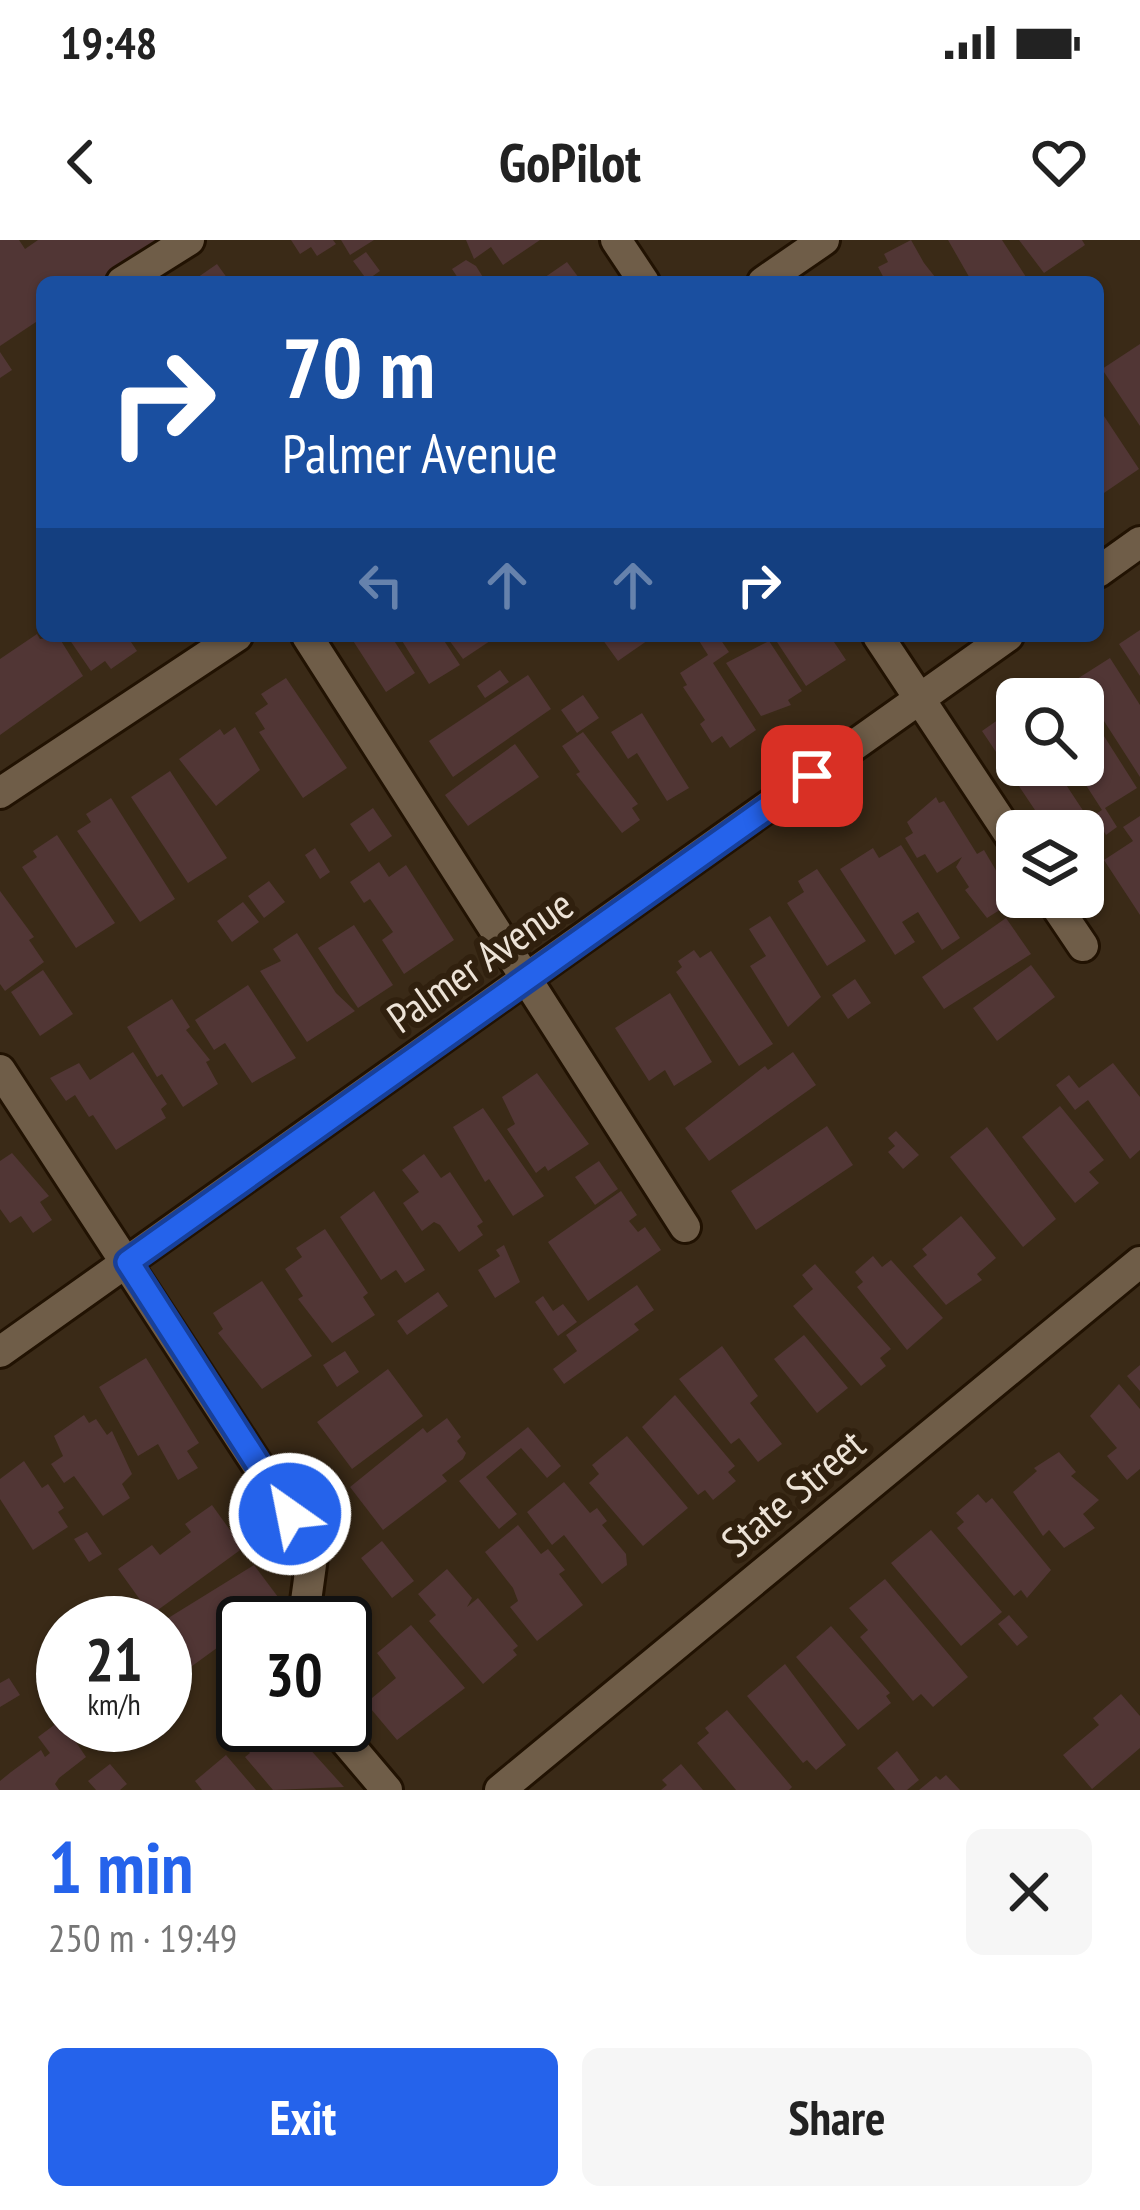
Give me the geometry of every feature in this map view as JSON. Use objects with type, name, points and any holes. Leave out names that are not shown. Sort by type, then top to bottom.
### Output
[{"type":"street","points":[[132,276],[189,240]]},
{"type":"street","points":[[616,240],[640,276]]},
{"type":"street","points":[[772,276],[824,240]]},
{"type":"street","points":[[1104,568],[1140,542]]},
{"type":"street","points":[[0,793],[228,642]]},
{"type":"street","points":[[311,642],[686,1227]]},
{"type":"street","points":[[882,642],[996,814]]},
{"type":"street","name":"Palmer Avenue","points":[[0,1352],[1000,642]]},
{"type":"street","points":[[1065,918],[1083,946]]},
{"type":"street","points":[[0,1070],[313,1550],[307,1596]]},
{"type":"street","name":"State Street","points":[[500,1790],[1140,1262]]},
{"type":"street","points":[[355,1752],[387,1790]]},
{"type":"building","points":[[0,240],[19,240],[25,249],[38,240],[161,240],[106,276],[36,276],[36,322],[0,346]]},
{"type":"building","points":[[291,240],[333,240],[336,244],[317,256],[311,247],[300,254]]},
{"type":"building","points":[[341,240],[374,240],[350,255]]},
{"type":"building","points":[[466,240],[540,240],[503,265],[491,247],[474,259]]},
{"type":"building","points":[[911,240],[934,276],[883,276],[878,267],[888,262],[884,254]]},
{"type":"building","points":[[948,240],[1002,240],[1025,276],[969,276]]},
{"type":"building","points":[[1019,240],[1082,240],[1085,245],[1044,273]]},
{"type":"building","points":[[366,252],[380,271],[364,276],[353,261]]},
{"type":"building","points":[[466,260],[482,276],[457,276],[452,269]]},
{"type":"building","points":[[567,262],[578,276],[547,276]]},
{"type":"building","points":[[217,264],[226,276],[200,276]]},
{"type":"building","points":[[1140,344],[1140,426],[1104,372]]},
{"type":"building","points":[[0,352],[12,370],[0,378]]},
{"type":"building","points":[[1104,416],[1139,469],[1104,493]]},
{"type":"building","points":[[1140,630],[1140,676],[1119,644]]},
{"type":"building","points":[[36,635],[36,642],[62,642],[83,676],[0,735],[0,659]]},
{"type":"building","points":[[71,642],[131,642],[137,651],[111,669],[105,661],[91,671]]},
{"type":"building","points":[[354,642],[395,642],[415,673],[386,692]]},
{"type":"building","points":[[403,642],[445,642],[460,665],[429,684]]},
{"type":"building","points":[[450,642],[488,642],[463,659]]},
{"type":"building","points":[[604,642],[645,642],[618,661]]},
{"type":"building","points":[[700,642],[722,642],[729,652],[713,663],[756,730],[730,748],[722,736],[712,743],[700,724],[705,720],[683,687],[687,685],[680,673],[708,655]]},
{"type":"building","points":[[770,642],[802,691],[788,700],[791,705],[761,716],[726,663]]},
{"type":"building","points":[[777,642],[834,642],[846,660],[806,686]]},
{"type":"building","points":[[1110,658],[1140,705],[1140,777],[1104,721],[1104,678],[1079,678]]},
{"type":"building","points":[[500,670],[509,682],[485,698],[477,686]]},
{"type":"building","points":[[528,675],[551,709],[453,777],[429,741]]},
{"type":"building","points":[[286,678],[347,768],[303,798],[259,732],[265,729],[255,713],[268,704],[261,694]]},
{"type":"building","points":[[583,695],[599,718],[577,733],[561,710]]},
{"type":"building","points":[[642,713],[689,788],[667,801],[637,753],[628,759],[611,732]]},
{"type":"building","points":[[996,721],[996,752],[982,731]]},
{"type":"building","points":[[235,727],[260,770],[216,806],[179,759],[220,729],[224,735]]},
{"type":"building","points":[[583,732],[638,804],[632,808],[640,820],[622,833],[576,774],[580,772],[562,746]]},
{"type":"building","points":[[1104,736],[1137,788],[1105,808],[1117,827],[1106,835],[1102,810],[1087,786],[1104,786]]},
{"type":"building","points":[[515,744],[539,777],[468,826],[445,795]]},
{"type":"building","points":[[170,771],[227,858],[188,883],[131,797]]},
{"type":"building","points":[[1019,786],[1067,786],[1083,810],[1035,810]]},
{"type":"building","points":[[936,797],[939,803],[944,801],[977,854],[984,850],[996,870],[996,912],[987,918],[965,890],[969,887],[956,867],[962,857],[937,873],[925,854],[917,858],[905,838],[913,833],[907,822]]},
{"type":"building","points":[[111,798],[175,899],[140,922],[77,831],[91,822],[86,814]]},
{"type":"building","points":[[373,808],[392,836],[369,852],[350,824]]},
{"type":"building","points":[[1140,816],[1140,915],[1104,860],[1133,841],[1123,827]]},
{"type":"building","points":[[57,835],[115,923],[76,948],[22,867],[37,857],[33,851]]},
{"type":"building","points":[[901,845],[960,938],[942,950],[918,912],[902,922],[915,942],[895,955],[840,869],[873,848],[879,858]]},
{"type":"building","points":[[315,848],[330,872],[320,879],[305,855]]},
{"type":"building","points":[[379,862],[389,877],[406,865],[454,940],[404,974],[382,940],[393,932],[370,899],[364,903],[350,882]]},
{"type":"building","points":[[817,869],[866,941],[827,966],[787,903],[804,892],[798,881]]},
{"type":"building","points":[[269,881],[285,902],[264,918],[248,896]]},
{"type":"building","points":[[0,891],[34,937],[29,940],[44,962],[5,991],[0,984]]},
{"type":"building","points":[[243,902],[259,922],[232,942],[217,921]]},
{"type":"building","points":[[770,916],[821,997],[788,1027],[750,966],[766,956],[749,929]]},
{"type":"building","points":[[1006,918],[1031,954],[944,1009],[922,977]]},
{"type":"building","points":[[354,925],[393,985],[358,1008],[318,948]]},
{"type":"building","points":[[297,933],[336,993],[355,1011],[307,1042],[260,971],[281,961],[273,949]]},
{"type":"building","points":[[694,950],[700,958],[711,951],[773,1044],[739,1066],[676,972],[682,967],[678,961]]},
{"type":"building","points":[[1031,965],[1055,997],[997,1041],[973,1008]]},
{"type":"building","points":[[43,970],[73,1014],[40,1036],[11,992]]},
{"type":"building","points":[[855,979],[871,1003],[848,1019],[832,995]]},
{"type":"building","points":[[248,985],[296,1058],[252,1083],[225,1043],[214,1050],[195,1020]]},
{"type":"building","points":[[670,993],[712,1062],[674,1086],[665,1070],[649,1081],[615,1028]]},
{"type":"building","points":[[172,999],[190,1027],[186,1030],[210,1060],[206,1062],[218,1084],[183,1107],[162,1074],[157,1077],[127,1027]]},
{"type":"building","points":[[133,1052],[167,1104],[161,1109],[166,1118],[116,1150],[75,1095],[66,1101],[50,1078],[79,1063],[90,1080]]},
{"type":"building","points":[[793,1052],[816,1085],[709,1161],[685,1128],[765,1066],[768,1070]]},
{"type":"building","points":[[1113,1063],[1140,1097],[1140,1150],[1130,1159],[1088,1100],[1075,1110],[1056,1085],[1069,1075],[1079,1088]]},
{"type":"building","points":[[537,1073],[589,1144],[548,1171],[545,1166],[536,1173],[507,1129],[515,1124],[502,1097]]},
{"type":"building","points":[[1060,1106],[1104,1160],[1089,1172],[1099,1183],[1075,1203],[1022,1137]]},
{"type":"building","points":[[483,1108],[544,1196],[513,1216],[489,1179],[485,1182],[453,1127]]},
{"type":"building","points":[[827,1126],[853,1165],[756,1230],[731,1191]]},
{"type":"building","points":[[987,1127],[1056,1219],[1023,1247],[950,1157]]},
{"type":"building","points":[[896,1131],[919,1155],[903,1169],[888,1152],[895,1146],[888,1138]]},
{"type":"building","points":[[12,1153],[49,1196],[40,1202],[52,1220],[33,1233],[21,1216],[10,1223],[0,1209],[0,1161]]},
{"type":"building","points":[[424,1154],[441,1178],[450,1172],[483,1222],[477,1226],[483,1235],[459,1252],[440,1225],[434,1222],[422,1231],[403,1203],[419,1192],[402,1170]]},
{"type":"building","points":[[599,1161],[618,1189],[595,1205],[575,1177]]},
{"type":"building","points":[[374,1191],[425,1270],[405,1283],[396,1270],[381,1280],[340,1217]]},
{"type":"building","points":[[621,1191],[637,1215],[629,1221],[638,1232],[645,1227],[661,1250],[588,1301],[548,1242]]},
{"type":"building","points":[[961,1216],[996,1258],[977,1274],[982,1280],[946,1305],[913,1266],[927,1255],[922,1249]]},
{"type":"building","points":[[325,1229],[368,1293],[363,1297],[375,1315],[332,1343],[298,1299],[303,1296],[285,1269],[302,1257],[296,1248]]},
{"type":"building","points":[[504,1245],[520,1282],[495,1298],[478,1270],[500,1256],[496,1250]]},
{"type":"building","points":[[873,1256],[882,1267],[891,1260],[943,1318],[907,1350],[857,1287],[863,1282],[855,1272]]},
{"type":"building","points":[[815,1264],[891,1349],[880,1358],[886,1366],[861,1386],[793,1306],[813,1289],[802,1275]]},
{"type":"building","points":[[262,1281],[312,1356],[262,1389],[218,1333],[223,1329],[213,1313]]},
{"type":"building","points":[[637,1285],[654,1310],[634,1324],[639,1330],[564,1384],[553,1369],[577,1351],[566,1335]]},
{"type":"building","points":[[438,1292],[448,1306],[407,1335],[397,1321]]},
{"type":"building","points":[[543,1296],[553,1311],[563,1304],[577,1322],[558,1336],[535,1302]]},
{"type":"building","points":[[804,1335],[848,1388],[817,1413],[774,1359]]},
{"type":"building","points":[[722,1346],[758,1396],[750,1403],[782,1444],[758,1462],[739,1438],[731,1444],[679,1379]]},
{"type":"building","points":[[345,1351],[359,1372],[337,1387],[323,1365]]},
{"type":"building","points":[[146,1358],[199,1443],[187,1451],[198,1468],[178,1480],[158,1444],[138,1456],[99,1387]]},
{"type":"building","points":[[1140,1365],[1140,1391],[1127,1376]]},
{"type":"building","points":[[388,1369],[423,1416],[352,1469],[317,1422]]},
{"type":"building","points":[[1119,1384],[1140,1409],[1140,1469],[1127,1480],[1107,1456],[1117,1448],[1090,1416]]},
{"type":"building","points":[[675,1395],[735,1466],[728,1472],[736,1481],[713,1500],[705,1490],[698,1495],[642,1427]]},
{"type":"building","points":[[84,1415],[89,1423],[96,1419],[107,1435],[112,1431],[132,1474],[122,1484],[130,1498],[103,1516],[74,1476],[64,1483],[51,1464],[63,1456],[54,1436]]},
{"type":"building","points":[[447,1418],[461,1437],[457,1441],[466,1453],[463,1459],[442,1475],[447,1481],[383,1530],[350,1487],[423,1428],[427,1433]]},
{"type":"building","points":[[528,1427],[561,1466],[547,1478],[521,1448],[486,1477],[517,1514],[499,1529],[459,1481]]},
{"type":"building","points":[[627,1436],[688,1508],[643,1546],[589,1483],[599,1474],[592,1465]]},
{"type":"building","points":[[1059,1452],[1076,1472],[1071,1476],[1099,1500],[1083,1514],[1095,1528],[1064,1548],[1049,1530],[1043,1536],[1013,1492],[1037,1471],[1034,1468]]},
{"type":"building","points":[[24,1461],[42,1488],[48,1484],[64,1508],[58,1512],[68,1527],[33,1550],[0,1499],[0,1479]]},
{"type":"building","points":[[564,1482],[590,1513],[597,1508],[607,1521],[602,1525],[626,1554],[627,1565],[602,1584],[564,1535],[552,1545],[527,1512]]},
{"type":"building","points":[[978,1494],[986,1503],[992,1498],[1051,1570],[1027,1598],[1021,1590],[1014,1596],[957,1528],[964,1522],[956,1513]]},
{"type":"building","points":[[212,1505],[243,1548],[177,1596],[137,1596],[118,1569],[152,1545],[160,1555],[191,1532],[185,1524]]},
{"type":"building","points":[[518,1525],[541,1554],[548,1549],[565,1570],[559,1574],[583,1605],[537,1641],[510,1607],[518,1601],[513,1588],[485,1552]]},
{"type":"building","points":[[931,1530],[1002,1612],[961,1646],[891,1563]]},
{"type":"building","points":[[87,1532],[102,1554],[89,1562],[74,1539]]},
{"type":"building","points":[[382,1541],[414,1581],[392,1598],[361,1558]]},
{"type":"building","points":[[254,1565],[277,1596],[216,1596],[216,1649],[192,1666],[192,1603]]},
{"type":"building","points":[[447,1569],[472,1598],[467,1607],[478,1598],[518,1646],[513,1650],[517,1655],[483,1684],[429,1621],[436,1615],[418,1594]]},
{"type":"building","points":[[885,1579],[968,1677],[933,1707],[921,1694],[913,1701],[860,1637],[868,1630],[849,1608]]},
{"type":"building","points":[[1009,1615],[1028,1637],[1017,1646],[998,1624]]},
{"type":"building","points":[[411,1625],[465,1688],[397,1740],[372,1710],[372,1698],[396,1678],[377,1653]]},
{"type":"building","points":[[831,1626],[890,1693],[886,1696],[891,1703],[858,1730],[796,1657]]},
{"type":"building","points":[[785,1664],[846,1745],[816,1770],[807,1760],[803,1763],[747,1696]]},
{"type":"building","points":[[9,1678],[20,1695],[0,1707],[0,1683]]},
{"type":"building","points":[[1121,1694],[1140,1716],[1140,1748],[1092,1789],[1063,1755],[1099,1725],[1093,1718]]},
{"type":"building","points":[[727,1710],[792,1787],[789,1790],[736,1790],[697,1743],[709,1733],[705,1728]]},
{"type":"building","points":[[897,1751],[919,1780],[907,1790],[895,1790],[877,1768]]},
{"type":"building","points":[[38,1752],[45,1757],[83,1752],[86,1757],[59,1778],[55,1784],[59,1790],[0,1790],[0,1781],[11,1772]]},
{"type":"building","points":[[312,1752],[344,1787],[273,1790],[245,1757],[250,1753]]},
{"type":"building","points":[[226,1755],[256,1790],[202,1790],[195,1781]]},
{"type":"building","points":[[110,1764],[127,1784],[120,1790],[96,1790],[88,1781]]},
{"type":"building","points":[[681,1764],[703,1790],[661,1790],[667,1785],[662,1780]]},
{"type":"building","points":[[946,1775],[960,1790],[919,1790],[936,1776],[940,1780]]},
{"type":"route","points":[[290,1514],[128,1262],[812,776]]}]
